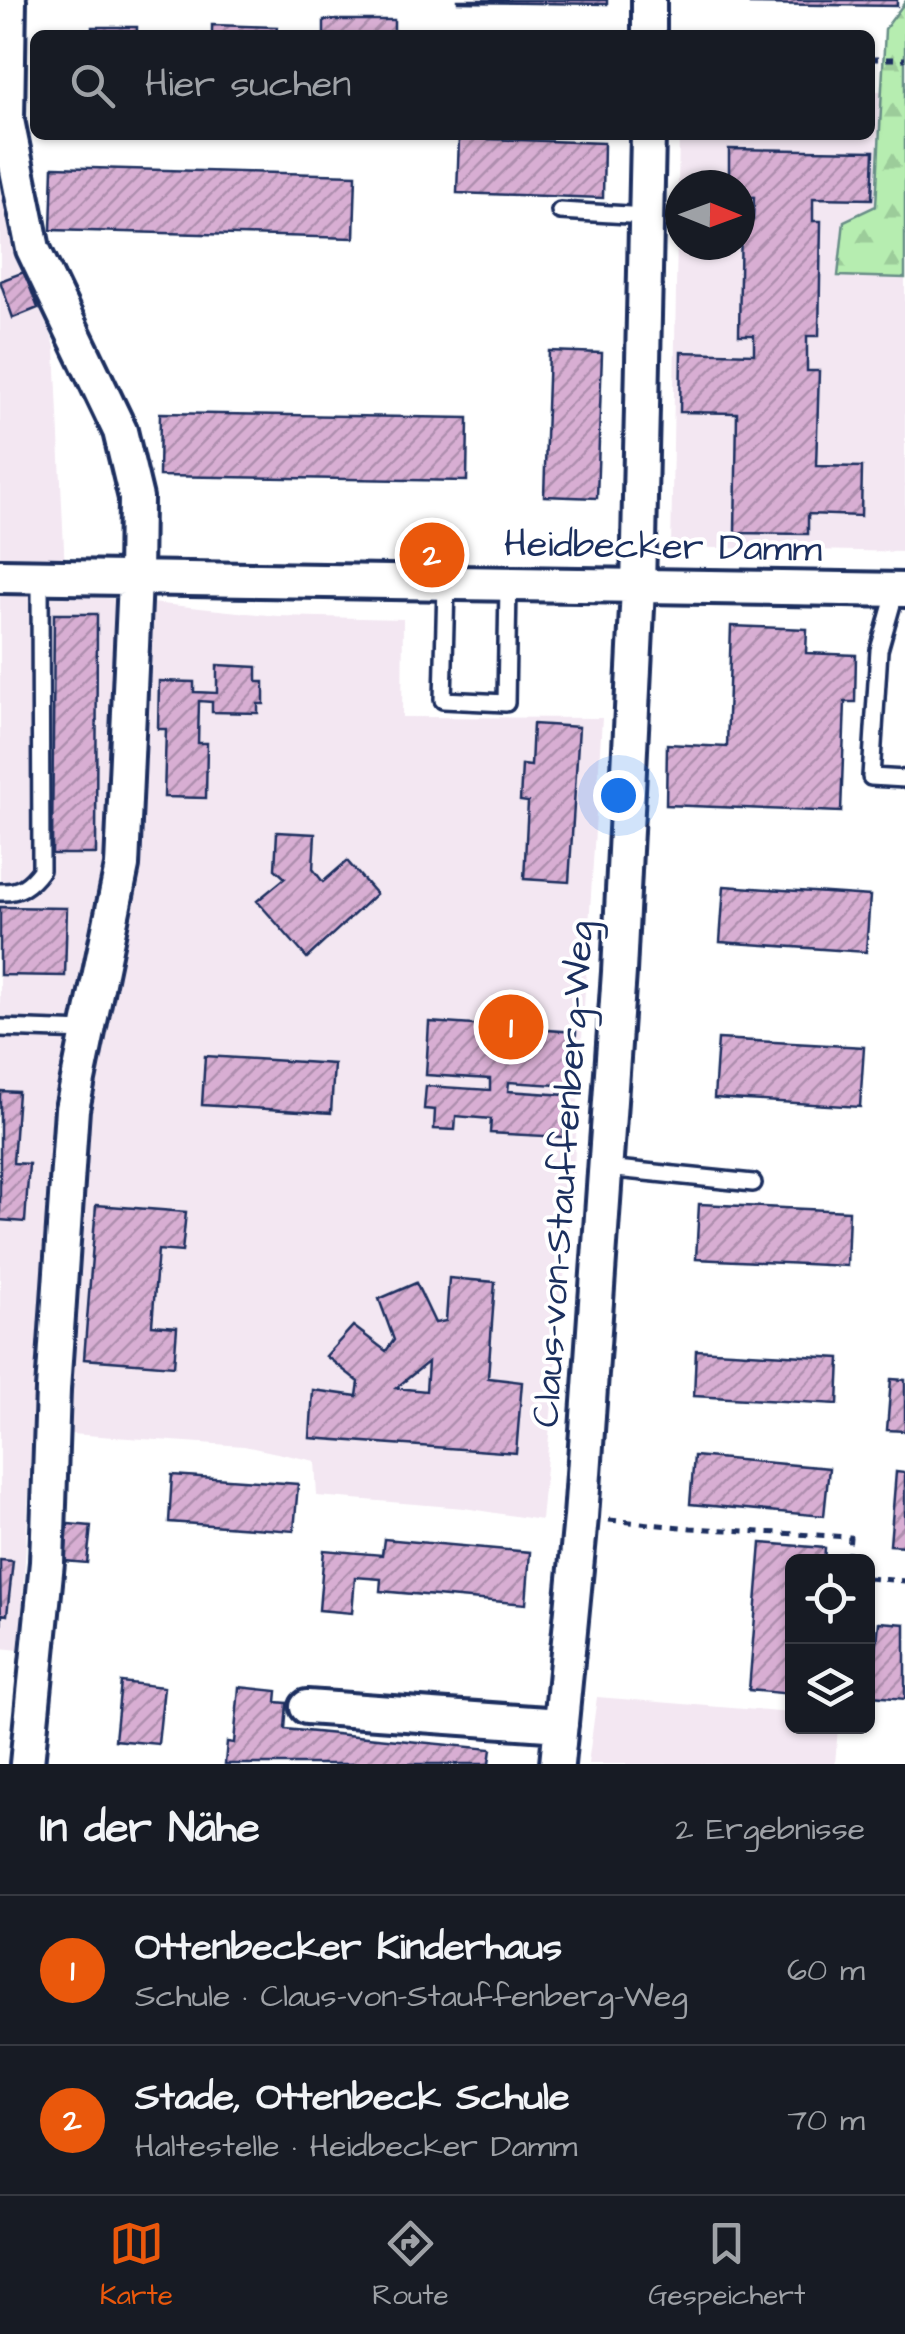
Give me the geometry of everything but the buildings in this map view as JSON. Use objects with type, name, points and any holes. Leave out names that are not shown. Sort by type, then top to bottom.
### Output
[{"type":"street","points":[[9,0],[7,120],[33,249],[120,431],[136,498],[122,866],[72,1108],[47,1562],[27,1764]]},
{"type":"street","points":[[649,0],[649,30]]},
{"type":"street","name":"Claus-von-Stauffenberg-Weg","points":[[557,1764],[581,1517],[620,972],[638,588],[648,140]]},
{"type":"street","name":"Heidbecker Damm","points":[[0,576],[900,590]]},
{"type":"street","points":[[308,1707],[561,1725]]},
{"type":"lane","points":[[560,212],[646,216]]},
{"type":"lane","points":[[0,892],[12,893],[30,884],[41,870],[40,577]]},
{"type":"lane","points":[[446,585],[443,700],[506,703],[508,586]]},
{"type":"lane","points":[[900,590],[879,650],[871,778],[905,779]]},
{"type":"lane","points":[[0,1028],[88,1031]]},
{"type":"lane","points":[[606,1168],[754,1183]]},
{"type":"path","points":[[875,59],[905,59]]},
{"type":"path","points":[[581,1517],[850,1537],[849,1554]]},
{"type":"path","points":[[875,1579],[905,1581]]},
{"type":"shaded area","points":[[875,91],[905,91],[905,552],[671,547],[677,260],[755,260],[755,170],[678,170],[679,140],[875,140]]},
{"type":"shaded area","points":[[0,163],[55,347],[66,594],[277,616],[403,619],[402,717],[602,718],[573,1183],[541,1520],[464,1508],[317,1496],[315,1461],[244,1446],[71,1434],[52,1427],[31,1451],[20,1650],[0,1648]]},
{"type":"shaded area","points":[[597,1697],[785,1712],[785,1734],[837,1734],[835,1764],[588,1764]]},
{"type":"green space","points":[[905,2],[905,278],[838,276],[844,221],[876,206],[885,29]]},
{"type":"place","name":"Stade, Ottenbeck Schule","points":[[432,555]]},
{"type":"place","name":"Ottenbecker Kinderhaus","points":[[511,1027]]}]
